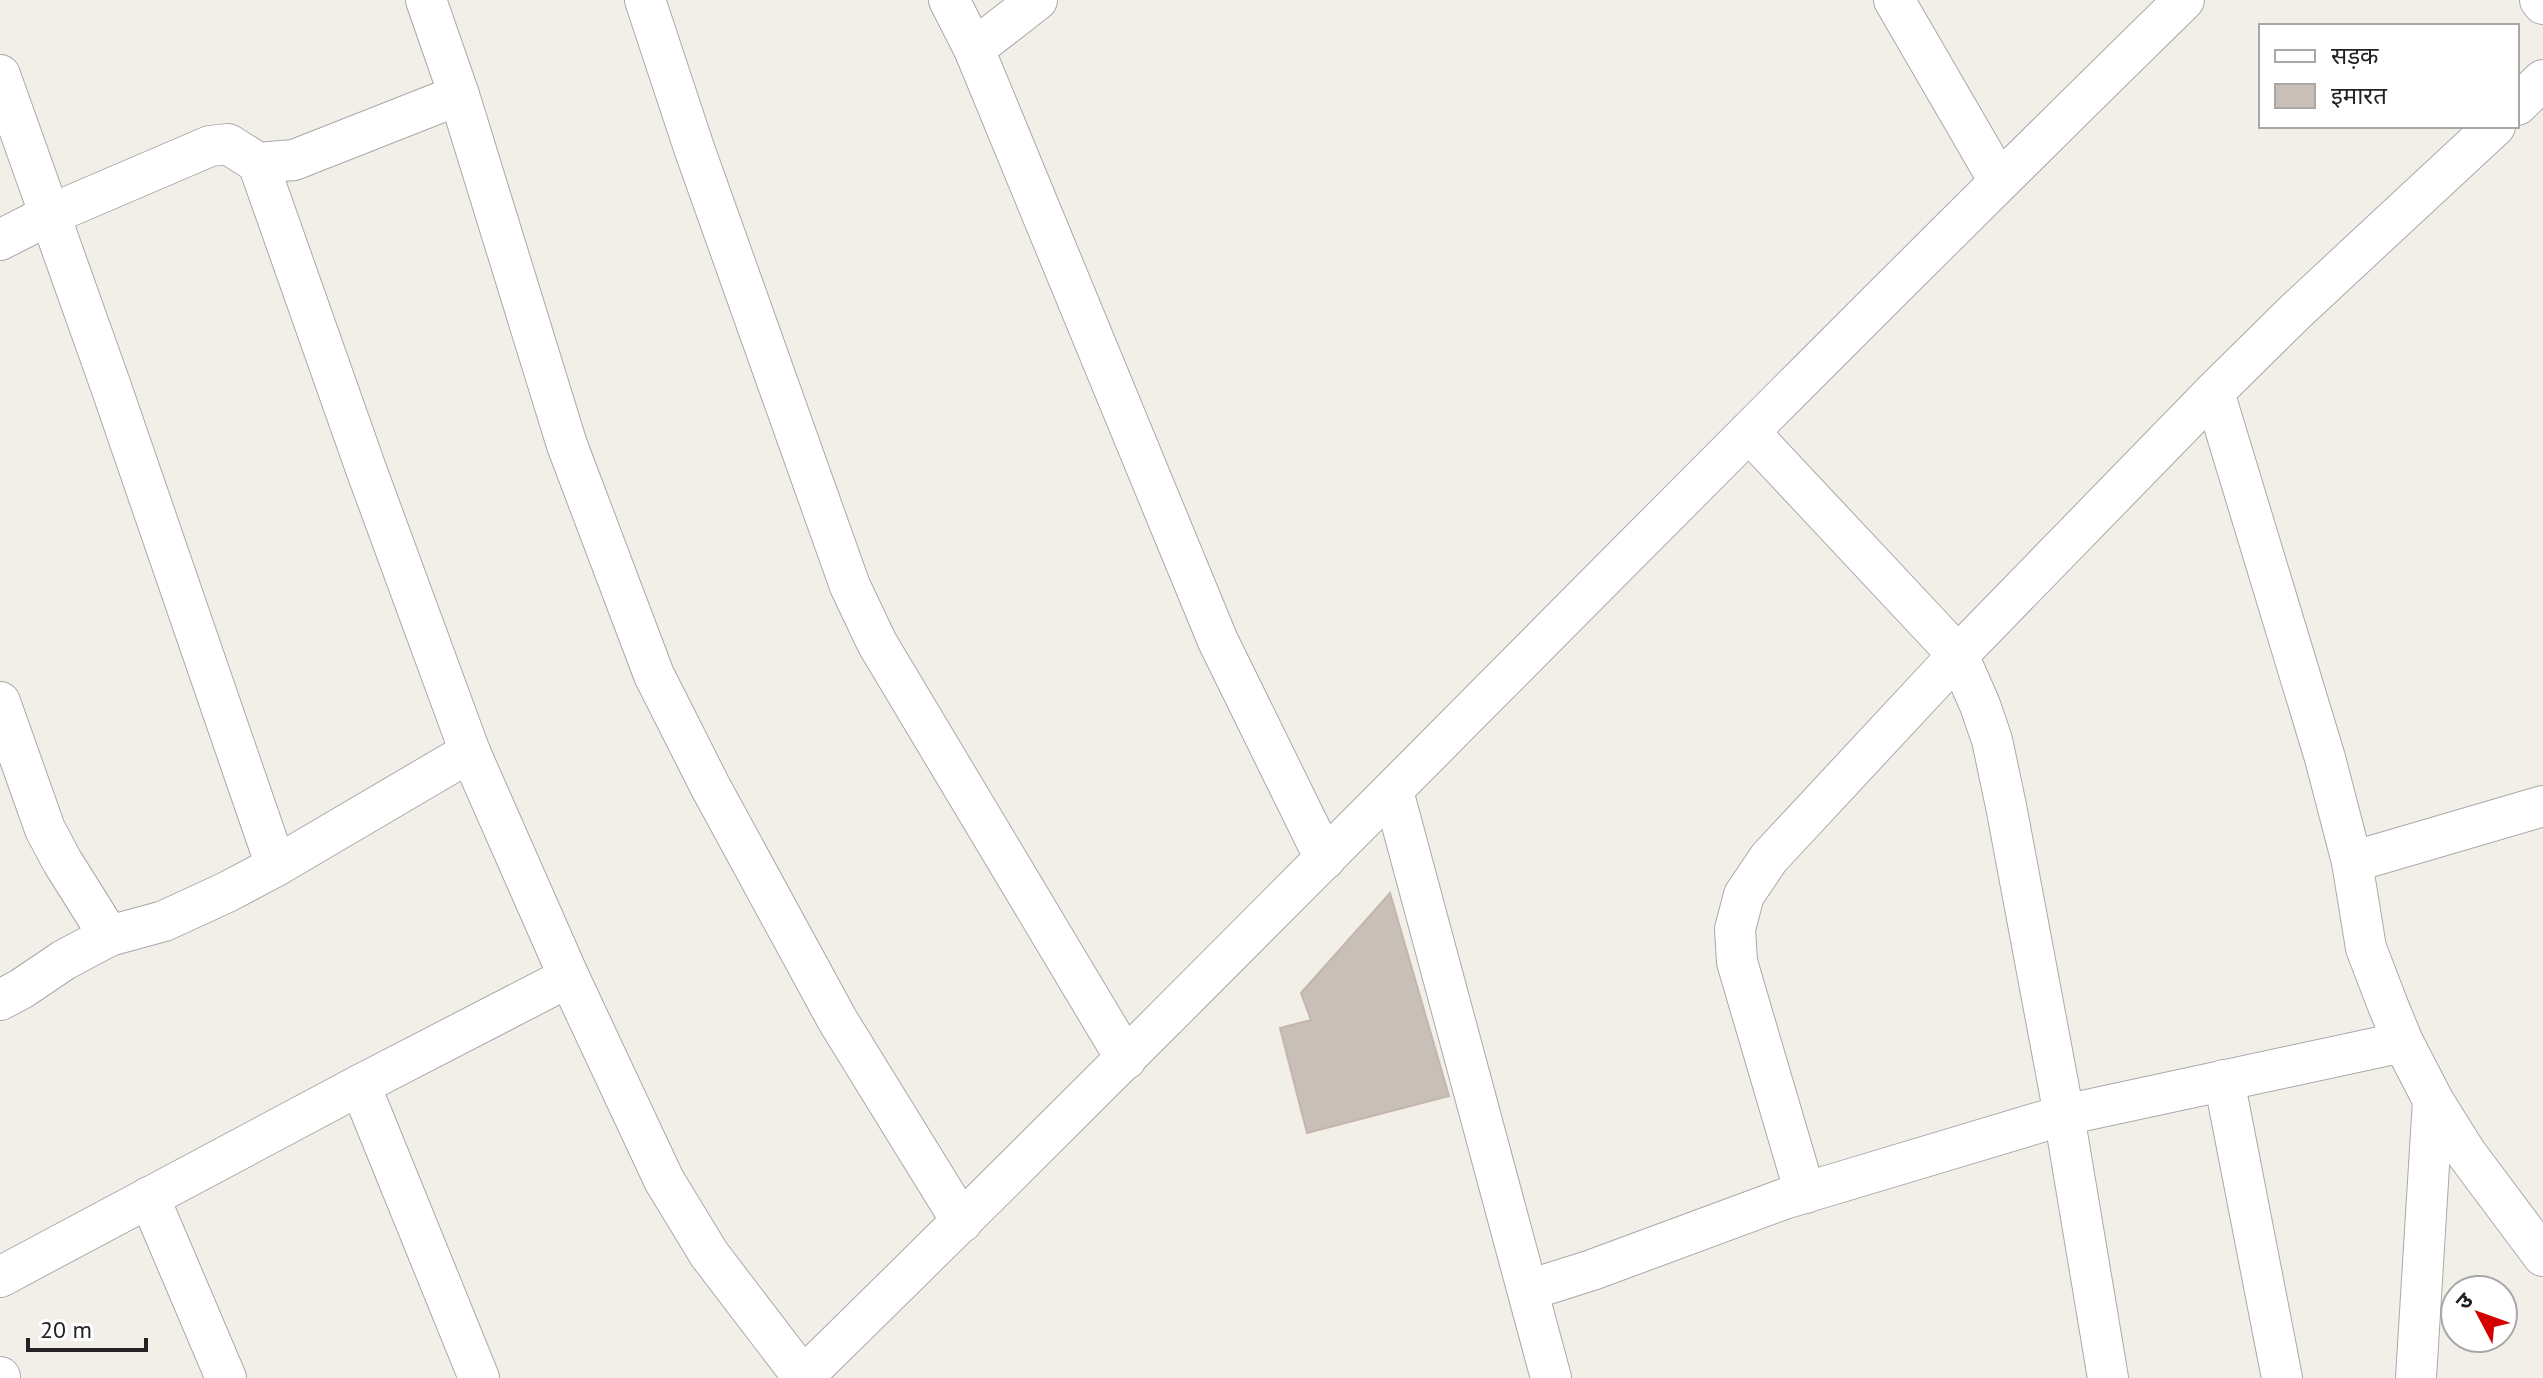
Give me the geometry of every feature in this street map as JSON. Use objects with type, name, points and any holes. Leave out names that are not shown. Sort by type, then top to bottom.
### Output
[{"type":"street","points":[[426,0],[459,95],[567,445],[654,675],[710,786],[838,1021],[962,1222]]},
{"type":"street","points":[[645,0],[694,148],[850,586],[877,643],[1126,1059]]},
{"type":"street","points":[[949,0],[974,49],[1218,641],[1325,859]]},
{"type":"street","points":[[974,49],[1037,0]]},
{"type":"street","points":[[1894,0],[1999,181]]},
{"type":"street","points":[[258,163],[470,752],[569,977],[664,1180],[709,1254],[803,1378],[1126,1059],[1999,181],[2184,0]]},
{"type":"street","points":[[0,75],[276,866]]},
{"type":"street","points":[[2519,103],[2543,80]]},
{"type":"street","points":[[0,240],[49,215],[210,146],[228,144],[258,163],[294,160],[459,95]]},
{"type":"street","points":[[1805,1193],[1737,962],[1735,929],[1744,895],[1769,858],[1958,655],[2214,392],[2295,312],[2493,128]]},
{"type":"street","points":[[2214,392],[2306,689],[2352,862],[2366,948],[2403,1042],[2433,1100],[2466,1153],[2543,1256]]},
{"type":"street","points":[[1749,432],[1958,655],[1992,740],[2064,1115],[2108,1378]]},
{"type":"street","points":[[0,702],[45,829],[109,936]]},
{"type":"street","points":[[0,1000],[109,936],[164,921],[276,866],[470,752]]},
{"type":"street","points":[[1393,791],[1551,1378]]},
{"type":"street","points":[[2352,862],[2543,806]]},
{"type":"street","points":[[0,1277],[569,977]]},
{"type":"street","points":[[1529,1290],[1805,1193],[2064,1115],[2403,1042]]},
{"type":"street","points":[[2224,1080],[2282,1378]]},
{"type":"street","points":[[360,1085],[479,1378]]},
{"type":"street","points":[[2416,1378],[2433,1100]]},
{"type":"street","points":[[149,1197],[226,1378]]},
{"type":"building","points":[[1390,893],[1449,1096],[1307,1133],[1280,1028],[1311,1020],[1301,993]]}]
